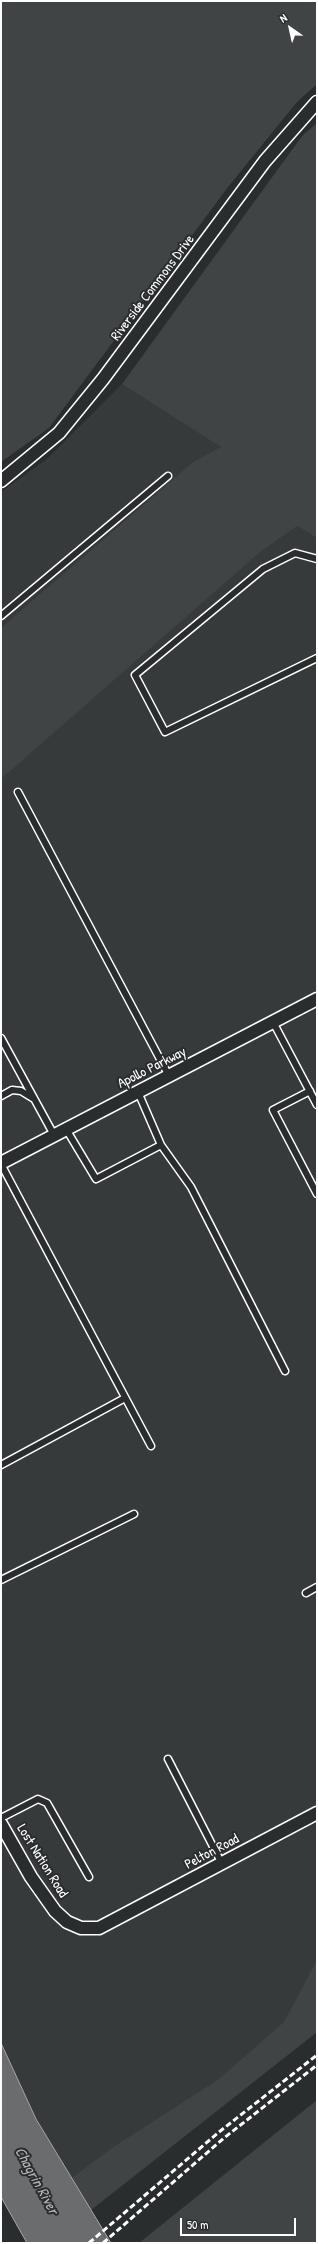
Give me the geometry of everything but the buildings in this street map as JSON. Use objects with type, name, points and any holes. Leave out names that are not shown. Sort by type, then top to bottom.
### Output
[{"type":"street","name":"Riverside Commons Drive","points":[[1,481],[59,433],[108,373],[265,161],[317,102]]},
{"type":"street","name":"Apollo Parkway","points":[[1,1163],[317,999]]},
{"type":"street","name":"Pelton Road","points":[[122,1917],[317,1813]]},
{"type":"street","name":"Lost Nation Road","points":[[1,1824],[31,1877],[55,1911],[67,1922],[81,1928],[99,1928],[122,1917]]},
{"type":"lane","points":[[1,616],[168,476]]},
{"type":"lane","points":[[317,559],[295,553],[263,569],[134,675],[165,732],[317,658]]},
{"type":"lane","points":[[18,792],[169,1076]]},
{"type":"lane","points":[[273,1022],[317,1105]]},
{"type":"lane","points":[[1,1038],[54,1135]]},
{"type":"lane","points":[[1,1096],[12,1090],[21,1091],[35,1100]]},
{"type":"lane","points":[[310,1091],[273,1110],[317,1194]]},
{"type":"lane","points":[[138,1092],[161,1145],[191,1187],[285,1371]]},
{"type":"lane","points":[[66,1129],[96,1179],[161,1145]]},
{"type":"lane","points":[[1,1163],[151,1446]]},
{"type":"lane","points":[[1,1465],[125,1398]]},
{"type":"lane","points":[[1,1580],[134,1514]]},
{"type":"lane","points":[[306,1593],[317,1587]]},
{"type":"lane","points":[[168,1759],[222,1864]]},
{"type":"lane","points":[[1,1818],[38,1799],[47,1803],[89,1877]]},
{"type":"shaded area","points":[[1,1],[317,1],[317,84],[297,102],[228,187],[49,428],[1,462]]},
{"type":"shaded area","points":[[317,123],[317,538],[297,526],[260,552],[1,779],[1,628],[193,462],[221,447],[122,384],[302,136]]},
{"type":"shaded area","points":[[122,384],[217,443],[297,526],[317,538],[317,2032],[91,2210],[36,2119],[1,2043],[1,492],[47,459]]},
{"type":"shaded area","points":[[317,1960],[317,2032],[91,2210],[72,2178],[112,2148],[219,2079],[284,2022]]},
{"type":"shaded area","points":[[317,2100],[317,2243],[139,2243]]},
{"type":"water","name":"Chagrin River","points":[[1,2043],[36,2119],[111,2243],[27,2243],[1,2197]]},
{"type":"railway","points":[[89,2243],[219,2132],[317,2055]]},
{"type":"railway","points":[[103,2243],[224,2138],[317,2065]]}]
